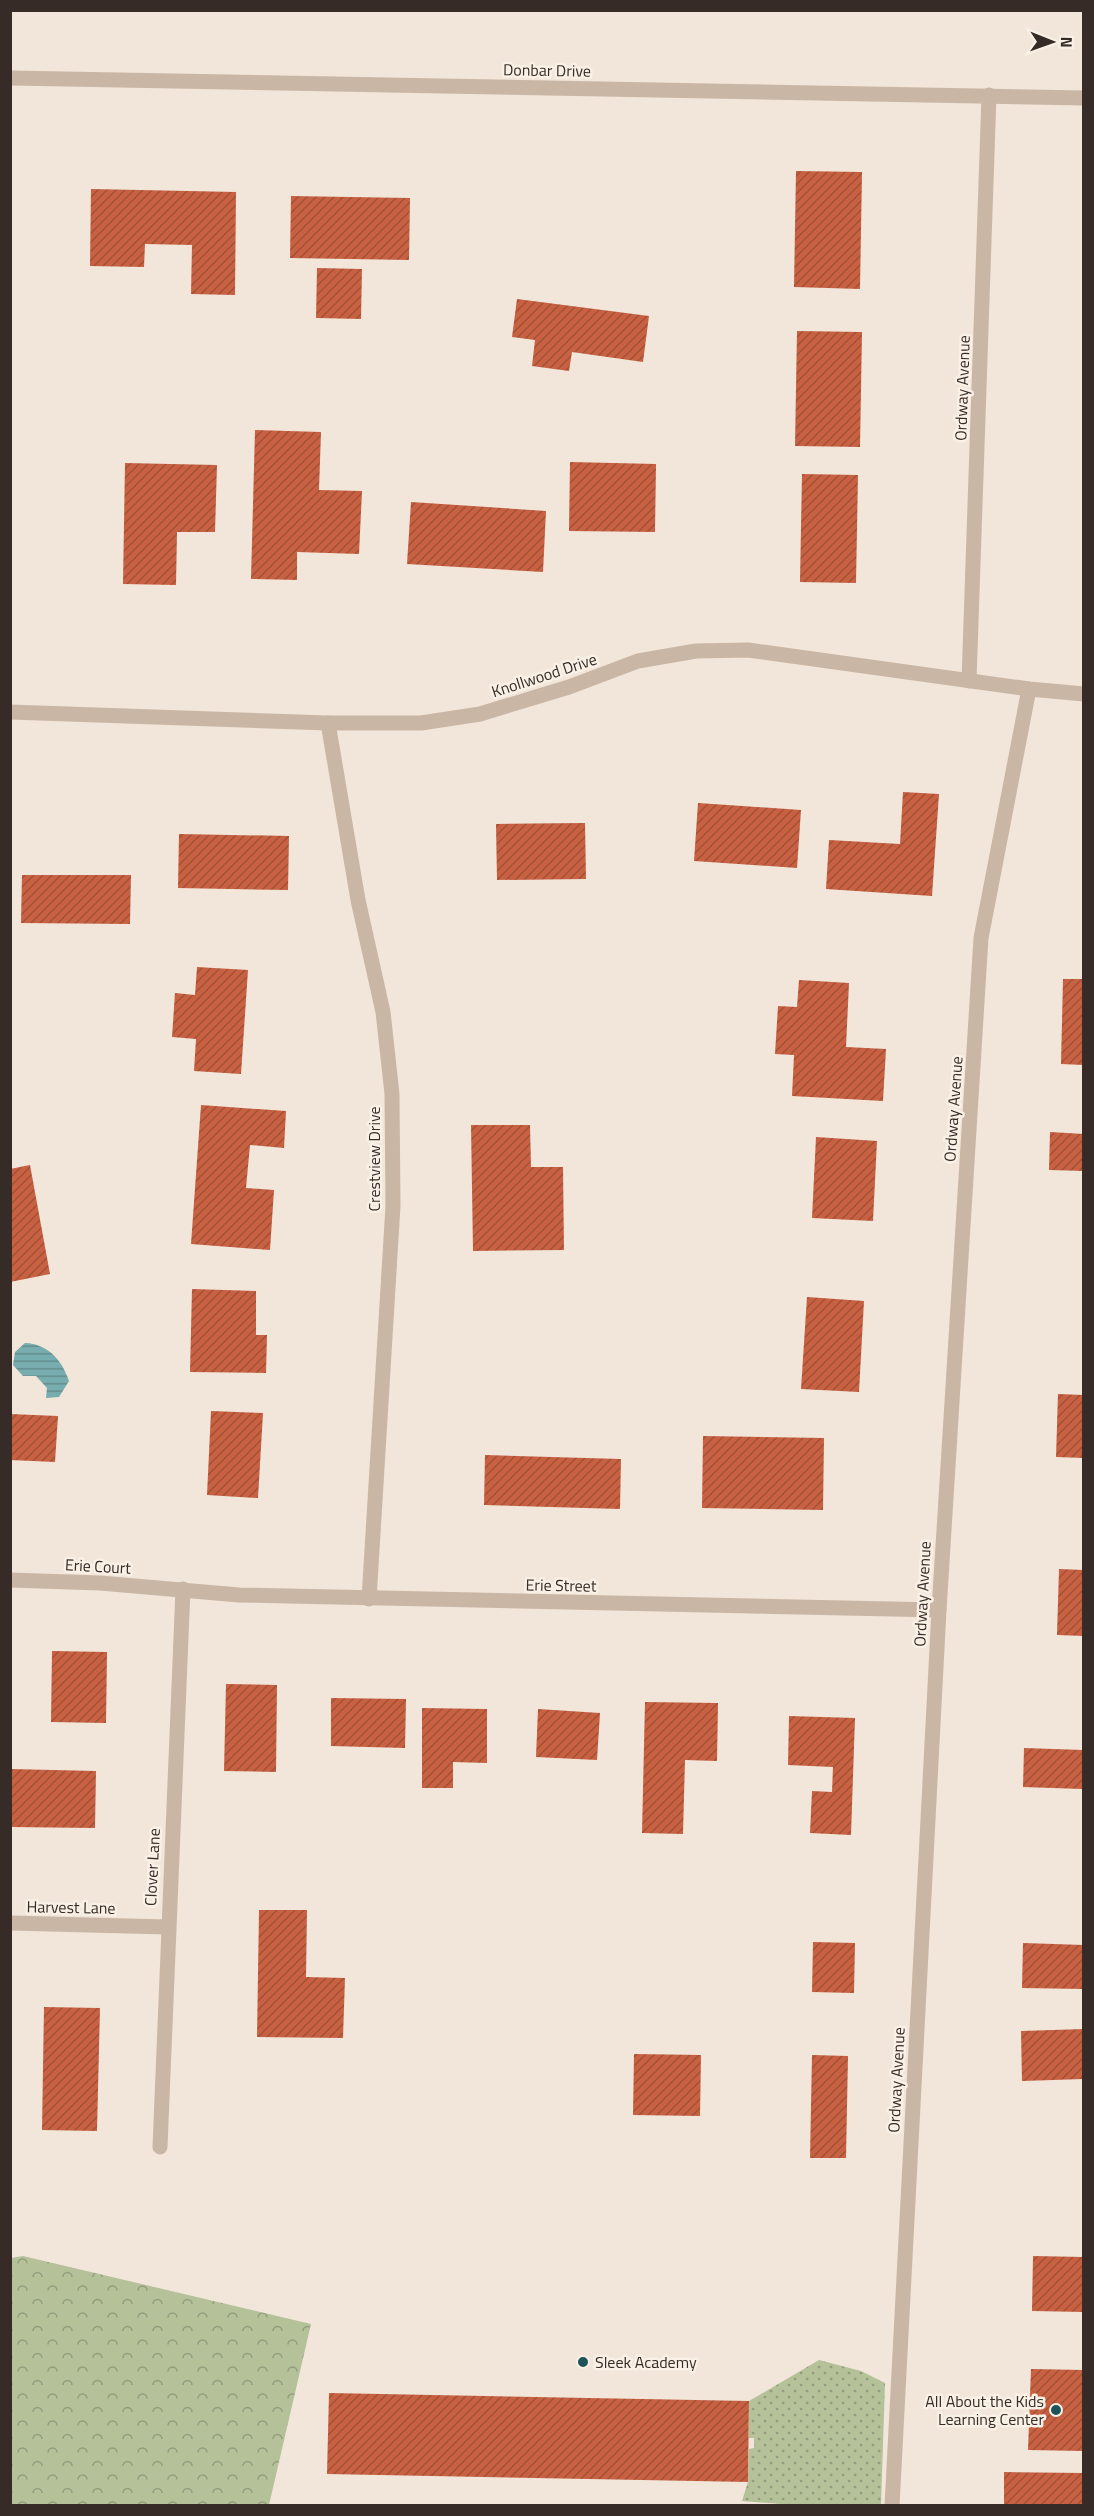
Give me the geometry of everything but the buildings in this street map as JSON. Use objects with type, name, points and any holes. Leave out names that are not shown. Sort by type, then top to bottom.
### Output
[{"type":"street","name":"Donbar Drive","points":[[10,78],[1083,98]]},
{"type":"street","name":"Ordway Avenue","points":[[969,681],[989,95]]},
{"type":"street","name":"Knollwood Drive","points":[[10,712],[328,723],[420,723],[480,714],[568,687],[638,662],[696,651],[748,650],[1029,689],[1083,694]]},
{"type":"street","name":"Ordway Avenue","points":[[892,2505],[939,1610],[981,938],[1029,689]]},
{"type":"street","name":"Crestview Drive","points":[[328,723],[358,900],[383,1012],[392,1094],[393,1206],[369,1599]]},
{"type":"street","name":"Erie Court","points":[[10,1580],[99,1582],[183,1589]]},
{"type":"street","name":"Erie Street","points":[[183,1589],[239,1595],[369,1599],[939,1610]]},
{"type":"street","name":"Clover Lane","points":[[160,2147],[183,1589]]},
{"type":"street","name":"Harvest Lane","points":[[10,1923],[168,1927]]},
{"type":"green space","points":[[23,2256],[311,2324],[269,2505],[11,2505],[11,2258]]},
{"type":"green space","points":[[819,2360],[861,2371],[885,2383],[881,2505],[808,2506],[742,2501],[748,2482],[749,2449],[754,2448],[754,2438],[749,2438],[749,2401]]},
{"type":"water","points":[[25,1343],[41,1346],[62,1366],[69,1381],[59,1397],[46,1398],[47,1388],[36,1376],[23,1376],[13,1365],[15,1352]]},
{"type":"place","name":"Sleek Academy","points":[[583,2362]]},
{"type":"place","name":"All About the Kids Learning Center","points":[[1056,2410]]}]
